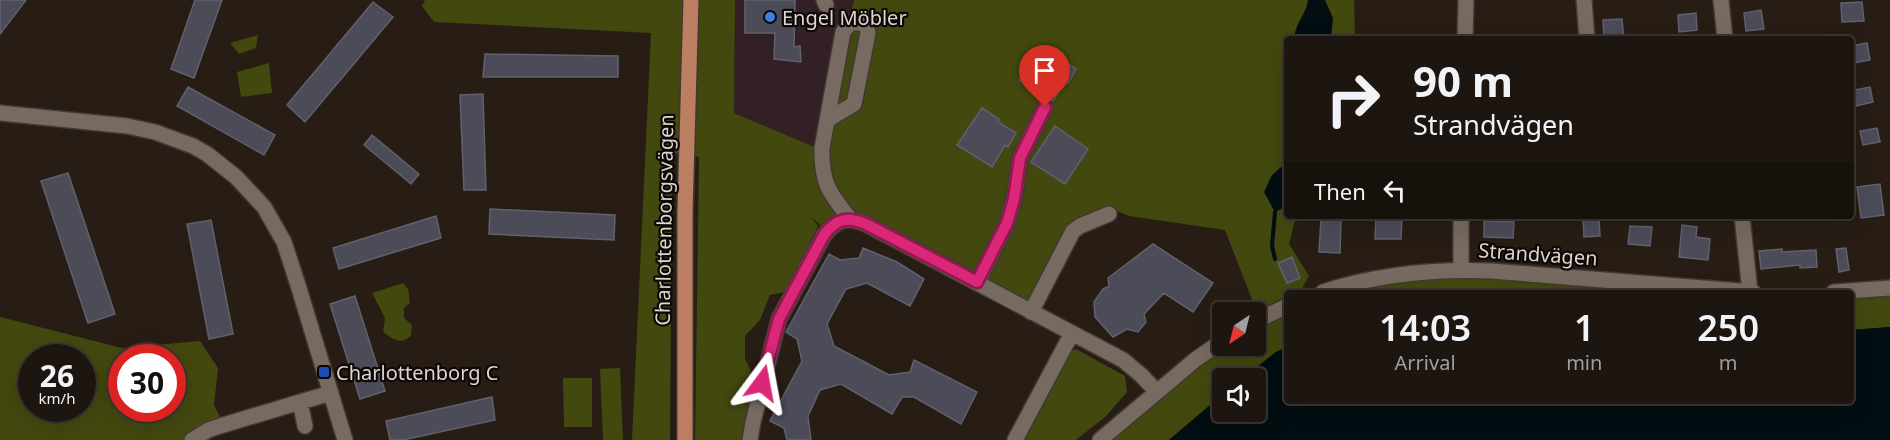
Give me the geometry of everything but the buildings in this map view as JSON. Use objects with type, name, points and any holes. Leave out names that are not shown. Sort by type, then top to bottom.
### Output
[{"type":"main road","name":"Charlottenborgsvägen","points":[[685,440],[685,223],[690,0]]},
{"type":"street","points":[[1465,36],[1466,0]]},
{"type":"street","points":[[1584,0],[1587,36]]},
{"type":"street","points":[[1721,0],[1725,36]]},
{"type":"street","points":[[828,120],[854,104],[868,33],[866,25],[862,22],[850,24],[843,32],[822,155],[824,177],[831,195],[850,219],[866,224],[1123,360],[1157,392]]},
{"type":"street","points":[[977,282],[1007,223],[1014,199],[1020,158],[1045,107]]},
{"type":"street","points":[[0,113],[127,126],[155,132],[193,146],[227,169],[248,188],[264,207],[284,243],[345,440]]},
{"type":"street","points":[[1031,312],[1073,231],[1109,214]]},
{"type":"street","points":[[750,440],[779,319],[824,235],[834,225],[850,219]]},
{"type":"street","points":[[1461,219],[1461,270]]},
{"type":"street","points":[[1742,219],[1751,290]]},
{"type":"street","name":"Strandvägen","points":[[1330,290],[1398,274],[1461,270],[1726,290]]},
{"type":"street","points":[[1854,291],[1890,288]]},
{"type":"street","points":[[1266,316],[1284,307]]},
{"type":"street","points":[[1015,440],[1072,333]]},
{"type":"street","points":[[1100,440],[1212,348]]},
{"type":"street","points":[[192,440],[208,430],[331,393]]},
{"type":"street","points":[[300,402],[305,426]]},
{"type":"shaded area","points":[[735,0],[854,0],[817,148],[734,113]]},
{"type":"shaded area","points":[[1308,0],[1325,0],[1333,18],[1331,36],[1295,36]]},
{"type":"shaded area","points":[[1284,165],[1284,208],[1275,212],[1264,192],[1272,175]]},
{"type":"shaded area","points":[[1890,327],[1890,440],[1169,440],[1212,403],[1212,422],[1266,422],[1266,368],[1256,368],[1284,348],[1284,404],[1854,404],[1854,330]]},
{"type":"green space","points":[[425,0],[735,0],[734,113],[817,148],[854,0],[1354,0],[1355,36],[1284,36],[1284,219],[1295,219],[1289,244],[1309,276],[1301,290],[1284,290],[1284,348],[1256,368],[1212,368],[1212,403],[1169,440],[1100,440],[1212,353],[1212,356],[1266,356],[1266,302],[1253,302],[1225,230],[1129,216],[1115,210],[1066,239],[1026,313],[850,219],[826,230],[811,217],[818,226],[785,292],[770,295],[760,320],[745,336],[745,359],[755,379],[746,440],[695,440],[699,157],[672,153],[670,440],[632,440],[651,33],[434,22],[422,6]]},
{"type":"green space","points":[[258,35],[256,48],[239,54],[230,43]]},
{"type":"green space","points":[[269,63],[272,93],[241,97],[237,72]]},
{"type":"green space","points":[[1461,269],[1664,290],[1340,290]]},
{"type":"green space","points":[[403,283],[408,289],[410,303],[404,308],[404,318],[412,325],[411,336],[400,341],[383,332],[385,318],[372,293]]},
{"type":"green space","points":[[1890,292],[1890,327],[1854,330],[1854,295]]},
{"type":"green space","points":[[0,317],[108,344],[108,422],[186,422],[186,344],[167,344],[200,341],[218,368],[214,405],[222,421],[196,440],[0,440]]},
{"type":"green space","points":[[1076,349],[1125,376],[1127,392],[1105,417],[1076,440],[1024,440],[1040,412],[1067,353]]},
{"type":"green space","points":[[620,368],[623,440],[603,440],[600,369]]},
{"type":"green space","points":[[563,378],[592,378],[592,427],[564,427]]},
{"type":"waterway","points":[[1275,212],[1272,246],[1275,259]]},
{"type":"place","name":"Engel Möbler","points":[[770,17]]},
{"type":"place","name":"Charlottenborg C","points":[[324,372]]},
{"type":"route","points":[[762,383],[779,319],[785,306],[824,235],[829,228],[840,221],[850,219],[866,224],[977,282],[1007,223],[1014,199],[1020,158],[1045,107]]}]
